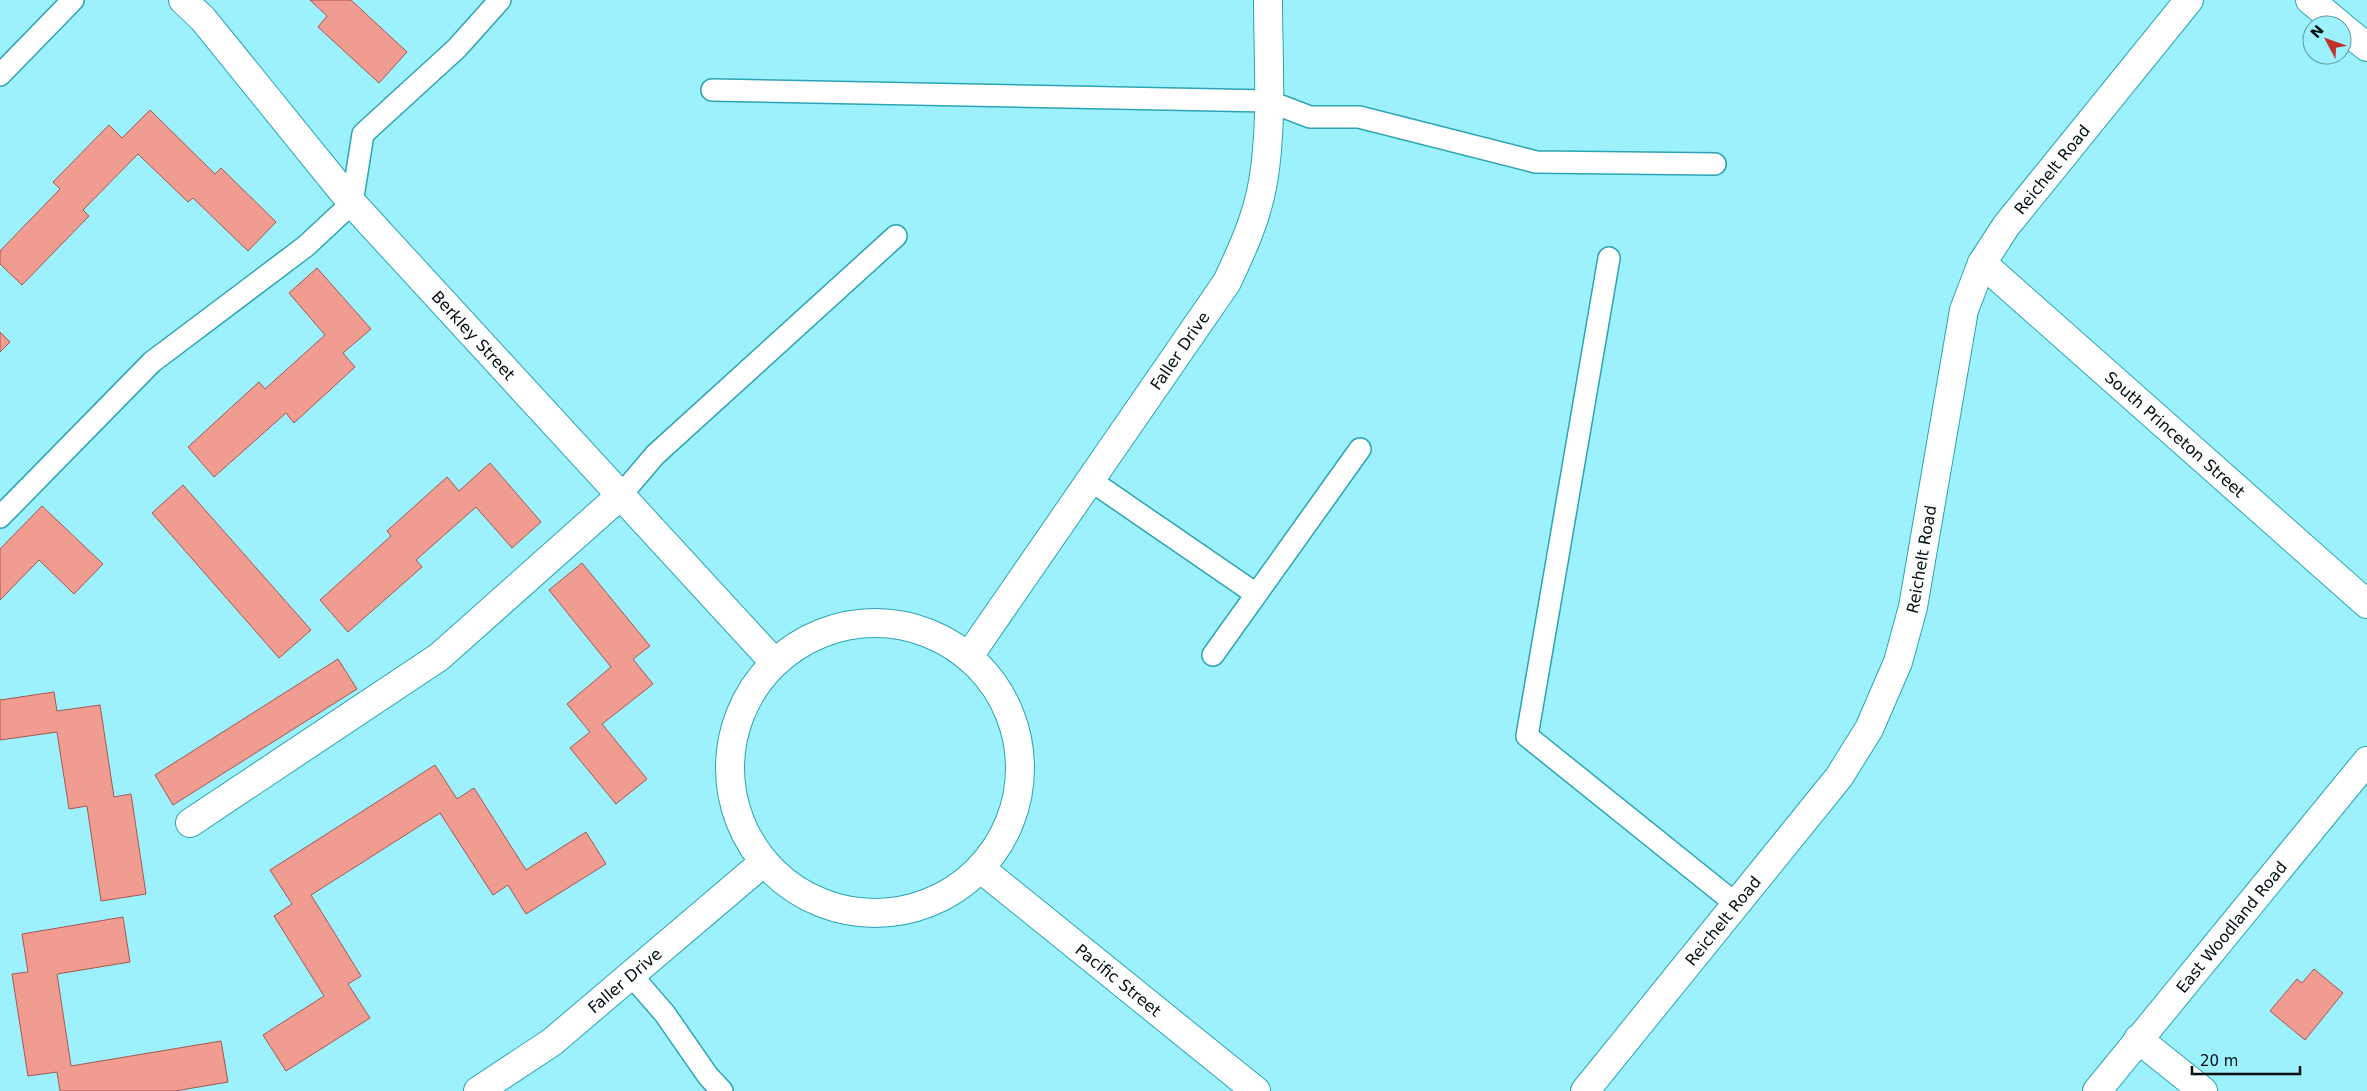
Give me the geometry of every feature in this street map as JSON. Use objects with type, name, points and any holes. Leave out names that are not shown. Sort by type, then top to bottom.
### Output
[{"type":"street","name":"Berkley Street","points":[[184,0],[203,19],[352,203],[773,661]]},
{"type":"street","name":"Faller Drive","points":[[969,656],[1227,282],[1248,239],[1263,182],[1268,102],[1268,0]]},
{"type":"street","name":"Reichelt Road","points":[[1585,1091],[1839,777],[1868,729],[1898,662],[1913,607],[1964,310],[1982,263],[2006,226],[2189,0]]},
{"type":"street","points":[[2310,0],[2328,15]]},
{"type":"street","points":[[2352,35],[2367,48]]},
{"type":"street","name":"South Princeton Street","points":[[1982,263],[2367,604]]},
{"type":"street","points":[[190,823],[440,657],[621,495]]},
{"type":"street","points":[[868,622],[903,625],[937,636],[969,656],[982,669],[1003,698],[1017,736],[1020,774],[1014,809],[1000,841],[980,868],[956,889],[926,904],[892,912],[856,912],[822,903],[789,885],[764,862],[742,828],[732,797],[730,764],[734,734],[743,706],[773,661],[796,645],[831,629],[868,622]]},
{"type":"street","name":"East Woodland Road","points":[[2097,1091],[2367,761]]},
{"type":"street","name":"Faller Drive","points":[[478,1091],[552,1042],[764,862]]},
{"type":"street","name":"Pacific Street","points":[[980,868],[1256,1091]]},
{"type":"street","points":[[2138,1039],[2203,1091]]},
{"type":"lane","points":[[0,75],[73,0]]},
{"type":"lane","points":[[0,516],[152,362],[306,246],[352,203],[363,134],[457,48],[500,0]]},
{"type":"lane","points":[[712,90],[1268,102],[1310,117],[1359,117],[1536,162],[1715,164]]},
{"type":"lane","points":[[621,495],[655,455],[896,236]]},
{"type":"lane","points":[[1609,258],[1527,736],[1736,904]]},
{"type":"lane","points":[[1213,654],[1360,449]]},
{"type":"lane","points":[[1090,480],[1256,594]]},
{"type":"lane","points":[[632,976],[665,1014],[708,1076],[722,1091]]},
{"type":"building","points":[[310,0],[351,0],[407,52],[379,83],[318,27],[327,16]]},
{"type":"building","points":[[150,110],[215,174],[221,168],[276,222],[248,251],[193,198],[188,202],[138,154],[83,210],[89,216],[22,285],[0,264],[0,251],[60,189],[53,182],[109,125],[122,138]]},
{"type":"building","points":[[317,268],[371,329],[343,353],[355,367],[294,423],[286,413],[214,477],[188,447],[259,382],[265,389],[325,335],[289,293]]},
{"type":"building","points":[[0,332],[10,342],[0,352]]},
{"type":"building","points":[[490,463],[541,522],[512,548],[476,507],[416,560],[422,567],[348,632],[320,600],[391,536],[387,531],[447,477],[459,491]]},
{"type":"building","points":[[183,485],[311,630],[279,658],[152,513]]},
{"type":"building","points":[[42,506],[103,564],[74,594],[39,560],[0,600],[0,549]]},
{"type":"building","points":[[582,563],[650,646],[633,659],[653,684],[602,724],[647,779],[616,804],[570,748],[590,732],[567,704],[611,667],[549,590]]},
{"type":"building","points":[[338,659],[357,689],[173,805],[155,775]]},
{"type":"building","points":[[54,692],[57,711],[100,705],[114,797],[131,794],[146,894],[101,901],[87,806],[69,809],[57,732],[0,740],[0,700]]},
{"type":"building","points":[[435,765],[457,799],[474,788],[526,870],[586,832],[606,864],[526,914],[508,885],[493,895],[440,813],[311,895],[361,976],[348,984],[370,1018],[286,1071],[263,1035],[324,996],[274,916],[292,904],[270,870]]},
{"type":"building","points":[[123,917],[130,962],[57,974],[71,1066],[221,1041],[228,1082],[175,1091],[60,1091],[57,1072],[28,1076],[12,974],[28,972],[22,934]]},
{"type":"building","points":[[2314,969],[2343,993],[2305,1040],[2270,1011],[2297,979],[2302,983]]}]
